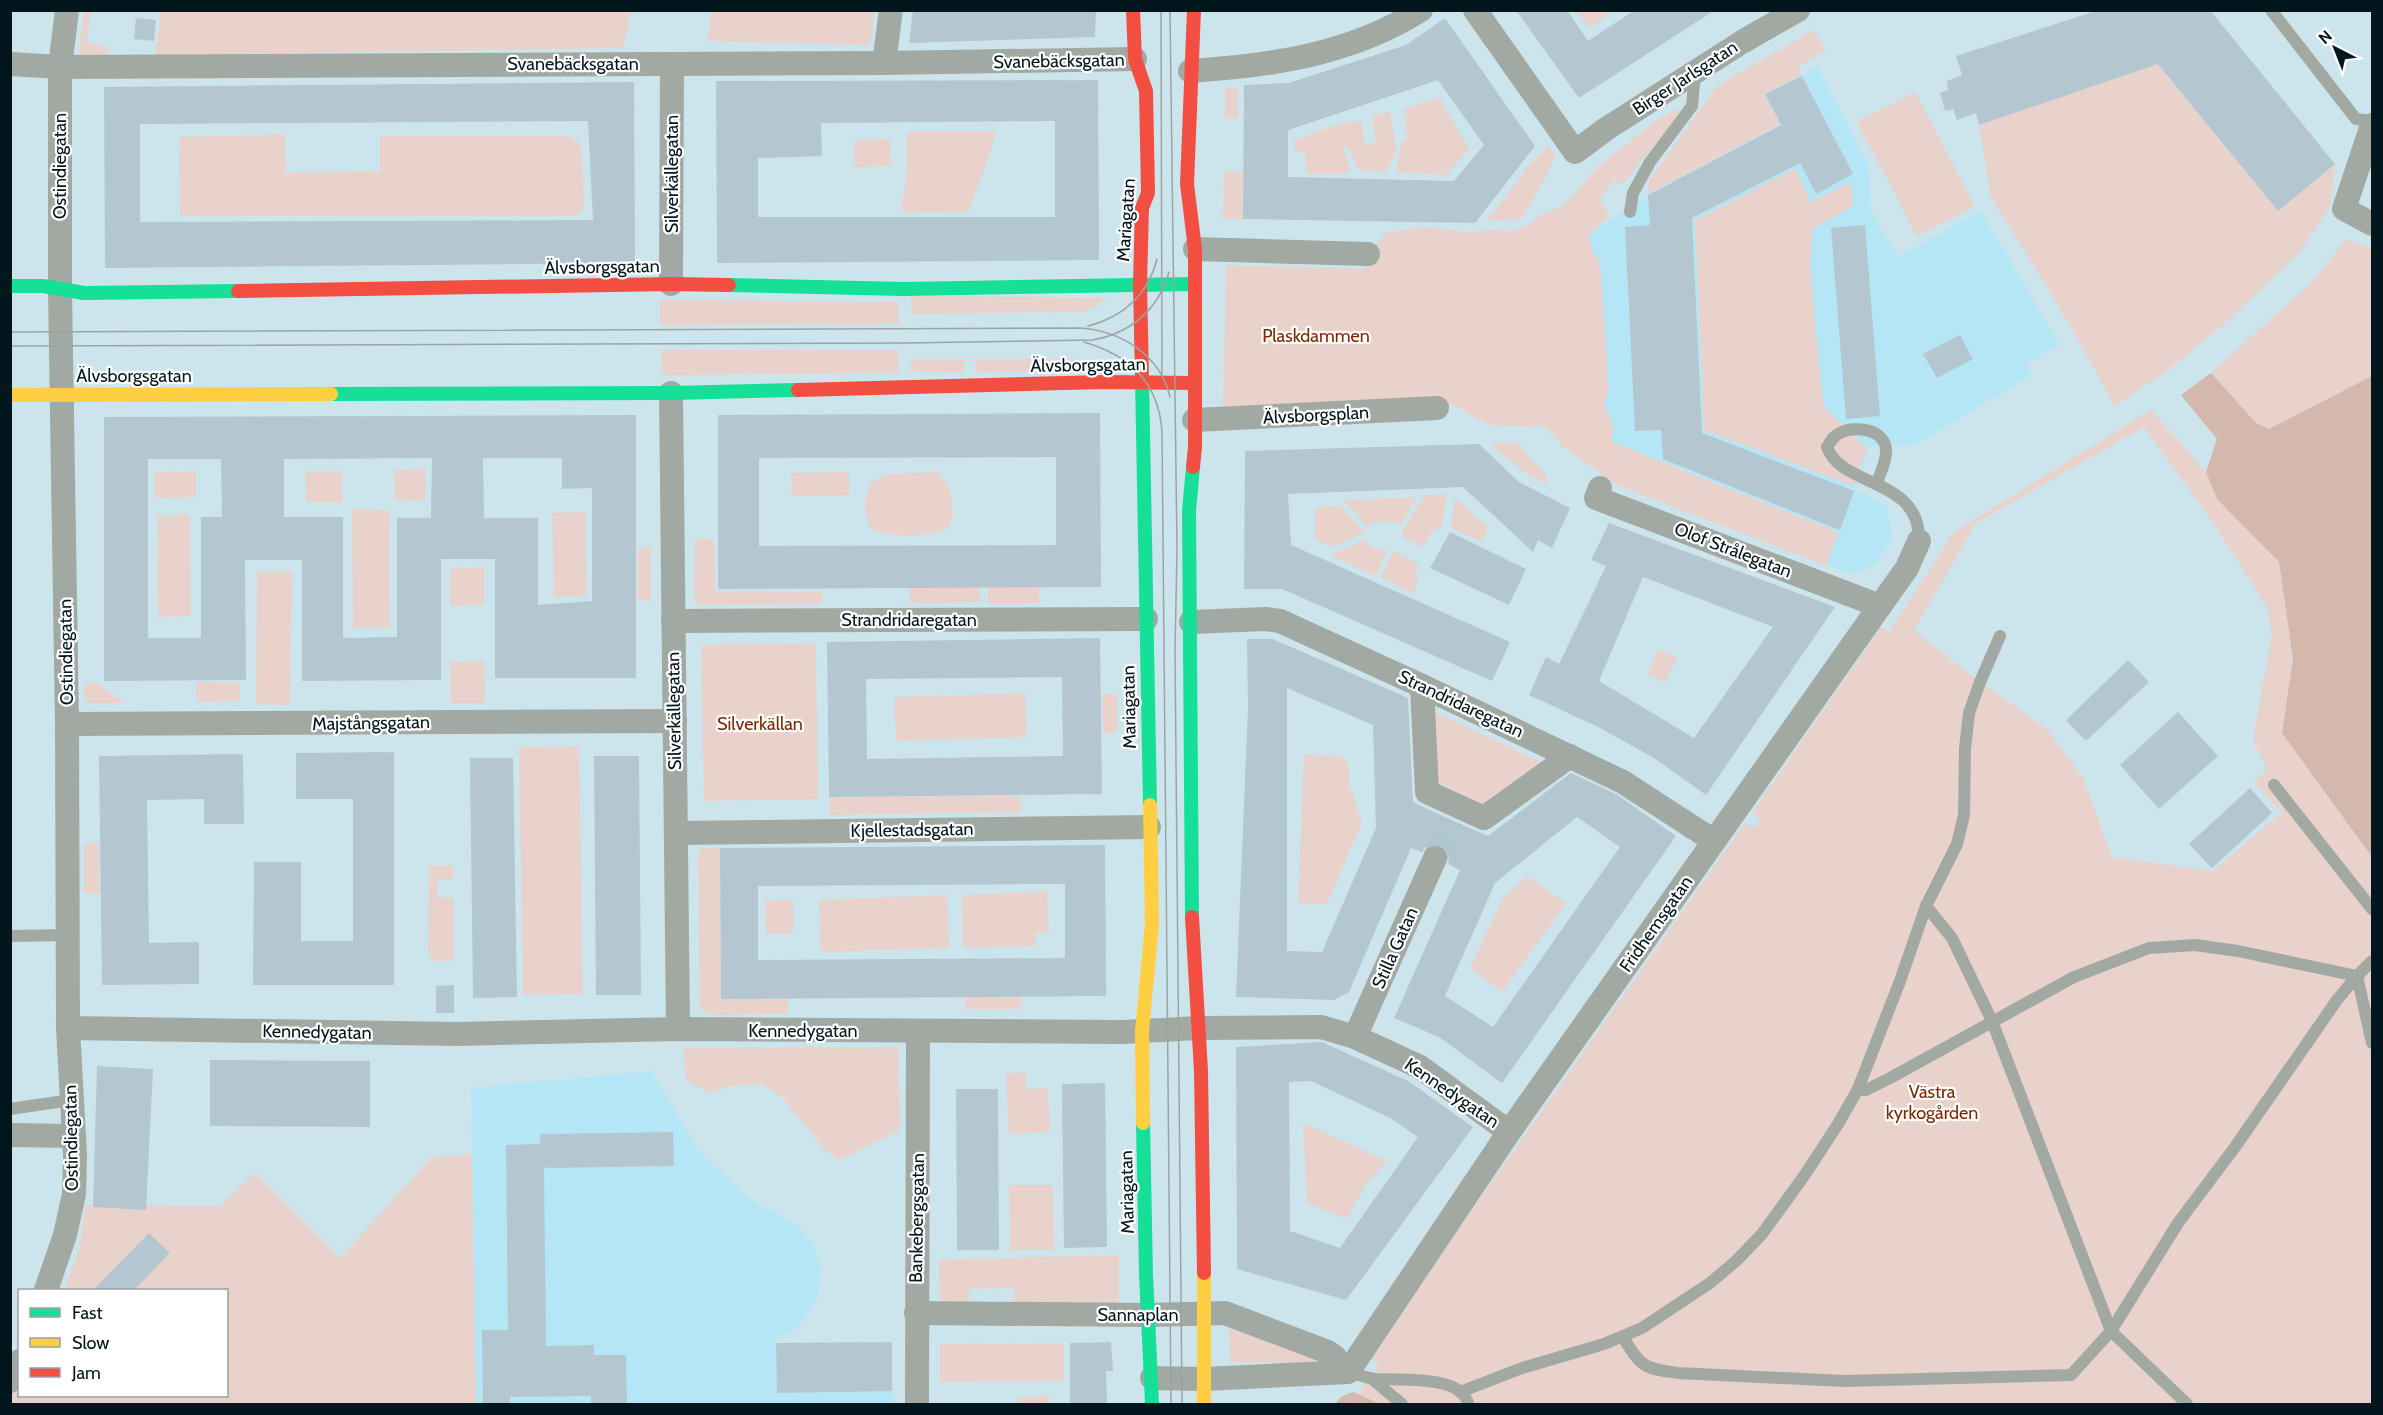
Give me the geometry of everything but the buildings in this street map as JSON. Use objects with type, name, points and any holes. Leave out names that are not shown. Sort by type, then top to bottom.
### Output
[{"type":"street","name":"Ostindiegatan","points":[[46,1289],[65,1235],[74,1194],[74,1136],[68,1028],[67,724],[60,289],[60,67],[67,10]]},
{"type":"street","points":[[884,63],[891,10]]},
{"type":"street","name":"Mariagatan","points":[[1133,10],[1135,59],[1146,91],[1148,193],[1142,208],[1140,284],[1152,924],[1142,1031],[1152,1404]]},
{"type":"street","points":[[1194,10],[1187,184],[1195,249],[1195,447],[1189,511],[1192,925],[1199,1028],[1205,1314],[1204,1404]]},
{"type":"street","points":[[1190,71],[1228,69],[1316,55],[1378,34],[1421,10]]},
{"type":"street","name":"Birger Jarlsgatan","points":[[1475,10],[1575,152],[1606,129],[1762,29],[1798,10]]},
{"type":"street","name":"Svanebäcksgatan","points":[[10,64],[60,67],[884,63],[1135,59]]},
{"type":"street","name":"Silverkällegatan","points":[[671,284],[672,64]]},
{"type":"street","points":[[2373,123],[2344,209],[2373,224]]},
{"type":"street","points":[[1195,249],[1368,254]]},
{"type":"street","name":"Älvsborgsgatan","points":[[10,286],[43,286],[92,293],[671,284],[904,289],[1194,284]]},
{"type":"street","name":"Älvsborgsgatan","points":[[10,395],[671,393],[1194,383]]},
{"type":"street","name":"Silverkällegatan","points":[[671,393],[678,1029]]},
{"type":"street","name":"Älvsborgsplan","points":[[1194,420],[1437,408]]},
{"type":"street","name":"Olof Strålegatan","points":[[1600,488],[1596,498],[1880,606]]},
{"type":"street","name":"Fridhemsgatan","points":[[1341,1372],[1907,568],[1920,541]]},
{"type":"street","name":"Strandridaregatan","points":[[673,621],[1146,619]]},
{"type":"street","name":"Strandridaregatan","points":[[1191,622],[1266,619],[1280,621],[1623,782],[1714,841]]},
{"type":"street","points":[[1422,686],[1427,792],[1454,813],[1484,818],[1570,756]]},
{"type":"street","name":"Majstångsgatan","points":[[67,724],[675,721]]},
{"type":"street","name":"Kjellestadsgatan","points":[[676,833],[1149,827]]},
{"type":"street","name":"Stilla Gatan","points":[[1355,1037],[1435,858]]},
{"type":"street","name":"Kennedygatan","points":[[68,1028],[428,1034],[678,1029],[918,1032],[1321,1027],[1355,1037],[1420,1067],[1509,1132]]},
{"type":"street","name":"Bankebergsgatan","points":[[917,1404],[918,1032]]},
{"type":"street","points":[[10,1135],[74,1136]]},
{"type":"street","name":"Sannaplan","points":[[916,1313],[1232,1314],[1328,1352],[1335,1357],[1341,1372]]},
{"type":"street","points":[[10,1381],[18,1365]]},
{"type":"street","points":[[1152,1378],[1204,1379],[1341,1372]]},
{"type":"lane","points":[[2271,10],[2356,119],[2373,123]]},
{"type":"lane","points":[[1630,212],[1633,193],[1650,162],[1692,106],[1695,72]]},
{"type":"lane","name":"Fridhemsgatan","points":[[1877,483],[1886,457],[1886,448],[1879,436],[1868,430],[1859,429],[1841,432],[1833,437],[1827,447],[1831,458],[1844,468],[1895,494],[1912,512],[1920,526],[1920,541]]},
{"type":"lane","points":[[1460,1392],[1522,1368],[1623,1337],[1642,1328],[1710,1283],[1750,1247],[1804,1176],[1858,1089],[1926,906],[1957,844],[1964,814],[1965,749],[1969,713],[2000,636]]},
{"type":"lane","points":[[2274,785],[2373,909]]},
{"type":"lane","points":[[1926,906],[1952,938],[1992,1021],[2111,1331],[2187,1404]]},
{"type":"lane","points":[[10,936],[68,935]]},
{"type":"lane","points":[[1858,1089],[1866,1090],[2076,976],[2149,948],[2195,945],[2238,951],[2357,976]]},
{"type":"lane","points":[[1623,1337],[1638,1359],[1652,1370],[1844,1382],[2071,1375],[2111,1331],[2178,1223],[2235,1147],[2337,1000],[2373,961]]},
{"type":"lane","points":[[2357,976],[2373,1043]]},
{"type":"lane","points":[[10,1109],[71,1100]]},
{"type":"lane","points":[[1341,1372],[1372,1379],[1445,1383],[1460,1392],[1468,1404]]},
{"type":"lane","points":[[1372,1379],[1402,1404]]},
{"type":"shaded area","points":[[1818,67],[1869,166],[1871,211],[1898,257],[1981,211],[2059,344],[2026,365],[2033,374],[1914,445],[1869,445],[1856,491],[1887,506],[1892,536],[1877,563],[1856,574],[1827,566],[1838,532],[1595,435],[1590,234],[1648,195],[1781,125],[1765,94]]},
{"type":"shaded area","points":[[2211,373],[2256,423],[2269,429],[2372,376],[2372,857],[2282,733],[2293,659],[2279,562],[2217,499],[2206,472],[2217,439],[2181,395]]},
{"type":"shaded area","points":[[652,1071],[698,1150],[744,1194],[800,1227],[813,1245],[821,1265],[817,1300],[797,1328],[774,1339],[776,1343],[892,1342],[892,1404],[476,1404],[471,1088]]},
{"type":"shaded area","points":[[1353,1392],[1380,1404],[1335,1404],[1342,1396]]},
{"type":"green space","points":[[711,10],[875,11],[870,45],[708,41]]},
{"type":"green space","points":[[84,11],[91,11],[87,42],[110,48],[103,57],[81,57],[79,47]]},
{"type":"green space","points":[[161,11],[631,11],[623,48],[155,55]]},
{"type":"green space","points":[[1575,11],[1613,11],[1589,28]]},
{"type":"green space","points":[[1814,30],[1826,51],[1798,66],[1801,75],[1764,94],[1780,124],[1648,194],[1649,180],[1718,85]]},
{"type":"green space","points":[[2158,64],[2278,211],[2335,164],[2330,208],[2298,254],[2222,326],[2163,374],[2115,406],[2057,303],[1991,197],[1979,125]]},
{"type":"green space","points":[[1225,88],[1238,88],[1238,118],[1225,118]]},
{"type":"green space","points":[[1915,92],[1975,206],[1917,236],[1857,122]]},
{"type":"green space","points":[[1439,97],[1469,149],[1447,175],[1396,172],[1402,141],[1408,139],[1404,109]]},
{"type":"green space","name":"Plaskdammen","points":[[1676,109],[1680,113],[1622,185],[1615,180],[1600,198],[1609,216],[1590,234],[1592,251],[1600,261],[1609,389],[1604,405],[1613,424],[1612,442],[1838,532],[1827,566],[1617,485],[1562,446],[1546,427],[1488,425],[1458,407],[1441,401],[1223,408],[1226,265],[1364,269],[1368,254],[1387,232],[1426,227],[1473,233],[1484,231],[1468,229],[1513,231],[1564,205],[1599,166],[1654,122]]},
{"type":"green space","points":[[1390,111],[1396,152],[1386,172],[1358,170],[1349,147],[1343,147],[1350,168],[1349,173],[1306,173],[1305,153],[1303,151],[1294,152],[1294,140],[1348,121],[1349,123],[1361,120],[1364,145],[1376,143],[1372,116]]},
{"type":"green space","points":[[907,132],[996,132],[968,212],[905,213],[901,209],[906,180]]},
{"type":"green space","points":[[285,134],[286,173],[380,171],[380,136],[569,136],[578,141],[582,149],[584,206],[581,212],[573,216],[180,216],[179,137]]},
{"type":"green space","points":[[890,139],[891,166],[855,167],[854,141]]},
{"type":"green space","points":[[1548,145],[1555,156],[1554,161],[1523,217],[1517,220],[1487,221],[1528,167]]},
{"type":"green space","points":[[1796,168],[1810,202],[1851,182],[1853,206],[1813,228],[1810,264],[1823,406],[1867,448],[1853,486],[1704,430],[1695,220]]},
{"type":"green space","points":[[1224,172],[1244,172],[1243,219],[1223,219]]},
{"type":"green space","points":[[2345,240],[2372,248],[2372,376],[2269,429],[2256,423],[2211,373],[2314,280]]},
{"type":"green space","points":[[911,296],[1106,298],[1096,306],[1081,312],[912,314]]},
{"type":"green space","points":[[660,300],[899,302],[899,324],[662,325],[660,323]]},
{"type":"green space","points":[[662,350],[899,350],[898,373],[666,375],[661,370]]},
{"type":"green space","points":[[916,359],[1075,359],[1086,361],[1095,369],[976,373],[975,361],[964,361],[963,373],[910,371],[911,362]]},
{"type":"green space","name":"Västra kyrkogården","points":[[2151,410],[2206,472],[2217,499],[2279,562],[2293,659],[2282,733],[2372,857],[2372,1404],[1351,1404],[1379,1363],[1368,1358],[1744,824],[1755,827],[1761,819],[1752,813],[1881,627],[1889,632],[1954,532]],"holes":[[[2144,427],[2212,521],[2267,607],[2272,634],[2253,740],[2267,769],[2254,783],[2282,812],[2213,871],[2112,857],[2083,778],[2047,729],[1980,682],[1914,631],[1976,523]]]},
{"type":"green space","points":[[1495,443],[1516,443],[1520,446],[1545,474],[1546,484],[1523,471],[1492,446]]},
{"type":"green space","points":[[425,469],[426,500],[395,501],[394,470]]},
{"type":"green space","points":[[196,471],[196,497],[155,498],[155,472]]},
{"type":"green space","points":[[305,471],[342,471],[342,502],[306,502]]},
{"type":"green space","points":[[849,472],[849,495],[792,496],[791,473]]},
{"type":"green space","points":[[938,472],[952,499],[949,528],[909,536],[879,532],[870,528],[865,506],[870,483],[889,474]]},
{"type":"green space","points":[[1447,494],[1441,527],[1431,532],[1423,547],[1403,538],[1402,531],[1425,495]]},
{"type":"green space","points":[[1417,497],[1401,524],[1383,521],[1367,527],[1344,500]]},
{"type":"green space","points":[[1455,498],[1488,528],[1482,542],[1451,528]]},
{"type":"green space","points":[[1340,506],[1365,532],[1332,547],[1315,539],[1315,507]]},
{"type":"green space","points":[[352,509],[389,510],[390,627],[353,628]]},
{"type":"green space","points":[[585,512],[587,596],[554,597],[552,513]]},
{"type":"green space","points":[[157,515],[190,515],[191,616],[158,617]]},
{"type":"green space","points":[[714,539],[716,591],[822,592],[822,604],[698,605],[694,598],[695,540]]},
{"type":"green space","points":[[1364,540],[1372,547],[1386,551],[1376,576],[1330,555]]},
{"type":"green space","points":[[651,548],[651,601],[637,600],[637,549]]},
{"type":"green space","points":[[1393,551],[1418,564],[1416,575],[1418,582],[1413,593],[1381,577]]},
{"type":"green space","points":[[484,567],[484,605],[450,606],[450,568]]},
{"type":"green space","points":[[257,571],[292,571],[290,705],[256,704]]},
{"type":"green space","points":[[909,588],[979,588],[980,602],[910,603]]},
{"type":"green space","points":[[988,588],[1039,588],[1039,603],[988,603]]},
{"type":"green space","name":"Silverkällan","points":[[816,643],[818,799],[704,801],[701,645]]},
{"type":"green space","points":[[1659,649],[1677,658],[1665,682],[1647,673]]},
{"type":"green space","points":[[484,661],[485,703],[451,703],[450,662]]},
{"type":"green space","points":[[92,682],[97,683],[125,703],[89,703],[83,693],[85,686]]},
{"type":"green space","points":[[196,682],[240,683],[240,701],[200,702],[196,698]]},
{"type":"green space","points":[[1025,693],[1027,737],[896,741],[894,697]]},
{"type":"green space","points":[[1102,694],[1117,694],[1117,732],[1103,733]]},
{"type":"green space","points":[[1433,711],[1545,764],[1486,806],[1438,782]]},
{"type":"green space","points":[[579,746],[583,994],[523,995],[519,748]]},
{"type":"green space","points":[[1304,754],[1342,757],[1348,765],[1350,785],[1362,822],[1327,904],[1298,904]]},
{"type":"green space","points":[[1020,796],[1021,812],[830,815],[829,797]]},
{"type":"green space","points":[[99,842],[100,893],[84,893],[84,844]]},
{"type":"green space","points":[[703,848],[720,848],[721,999],[788,998],[787,1014],[716,1015],[707,1013],[700,1005],[698,852]]},
{"type":"green space","points":[[429,866],[453,866],[453,879],[438,880],[437,897],[454,898],[454,961],[435,961],[428,952]]},
{"type":"green space","points":[[1527,876],[1566,903],[1502,992],[1470,968],[1502,900]]},
{"type":"green space","points":[[1047,892],[1049,932],[1035,933],[1036,946],[963,948],[962,895]]},
{"type":"green space","points":[[947,895],[949,948],[821,952],[819,900]]},
{"type":"green space","points":[[793,900],[793,934],[766,934],[765,901]]},
{"type":"green space","points":[[965,997],[1021,997],[1020,1009],[965,1009]]},
{"type":"green space","points":[[898,1047],[900,1130],[839,1160],[823,1148],[783,1098],[761,1084],[730,1086],[709,1093],[686,1080],[683,1048]]},
{"type":"green space","points":[[1025,1072],[1026,1089],[1048,1088],[1050,1132],[1009,1134],[1006,1074]]},
{"type":"green space","points":[[1303,1123],[1387,1161],[1365,1185],[1347,1219],[1307,1203]]},
{"type":"green space","points":[[472,1153],[476,1404],[11,1404],[11,1392],[18,1385],[18,1397],[228,1397],[228,1289],[64,1289],[80,1247],[85,1205],[220,1206],[255,1173],[340,1258],[431,1158]]},
{"type":"green space","points":[[1009,1185],[1053,1185],[1054,1250],[1010,1250]]},
{"type":"green space","points":[[1119,1255],[1119,1304],[1015,1309],[1014,1288],[969,1289],[969,1308],[940,1306],[939,1260]]},
{"type":"green space","points":[[1233,1327],[1319,1357],[1312,1363],[1230,1362],[1229,1328]]},
{"type":"green space","points":[[1064,1343],[1064,1381],[940,1382],[940,1344]]},
{"type":"green space","points":[[1049,1396],[1049,1404],[1017,1404],[1019,1398]]},
{"type":"tunnel","points":[[1435,858],[1451,820]]},
{"type":"tram line","points":[[1161,10],[1162,377]]},
{"type":"tram line","points":[[1170,10],[1177,549],[1175,651],[1182,1404]]},
{"type":"tram line","points":[[1088,326],[1112,317],[1132,303],[1147,283],[1157,259]]},
{"type":"tram line","points":[[10,346],[905,343],[1092,340],[1119,332],[1141,318],[1158,297],[1169,272]]},
{"type":"tram line","points":[[10,332],[1080,328],[1110,334],[1137,348],[1158,369],[1170,397]]},
{"type":"tram line","points":[[1084,342],[1115,355],[1139,373],[1155,398],[1162,431],[1171,1404]]},
{"type":"traffic: fast","points":[[729,285],[904,289],[1194,284]]},
{"type":"traffic: fast","points":[[10,286],[43,286],[84,293],[238,291]]},
{"type":"traffic: fast","points":[[1142,378],[1150,805]]},
{"type":"traffic: fast","points":[[331,394],[671,393],[798,390]]},
{"type":"traffic: fast","points":[[1192,917],[1189,511],[1193,467]]},
{"type":"traffic: fast","points":[[1143,1123],[1146,1274],[1152,1404]]},
{"type":"traffic: slow","points":[[10,395],[331,394]]},
{"type":"traffic: slow","points":[[1143,1123],[1142,1031],[1152,924],[1150,805]]},
{"type":"traffic: slow","points":[[1204,1273],[1204,1404]]},
{"type":"traffic: jam","points":[[1133,10],[1135,59],[1146,91],[1148,193],[1142,208],[1140,284],[1142,378]]},
{"type":"traffic: jam","points":[[1193,467],[1195,447],[1195,249],[1187,184],[1194,10]]},
{"type":"traffic: jam","points":[[238,291],[729,285]]},
{"type":"traffic: jam","points":[[798,390],[1104,382],[1194,383]]},
{"type":"traffic: jam","points":[[1192,917],[1201,1071],[1204,1273]]}]
